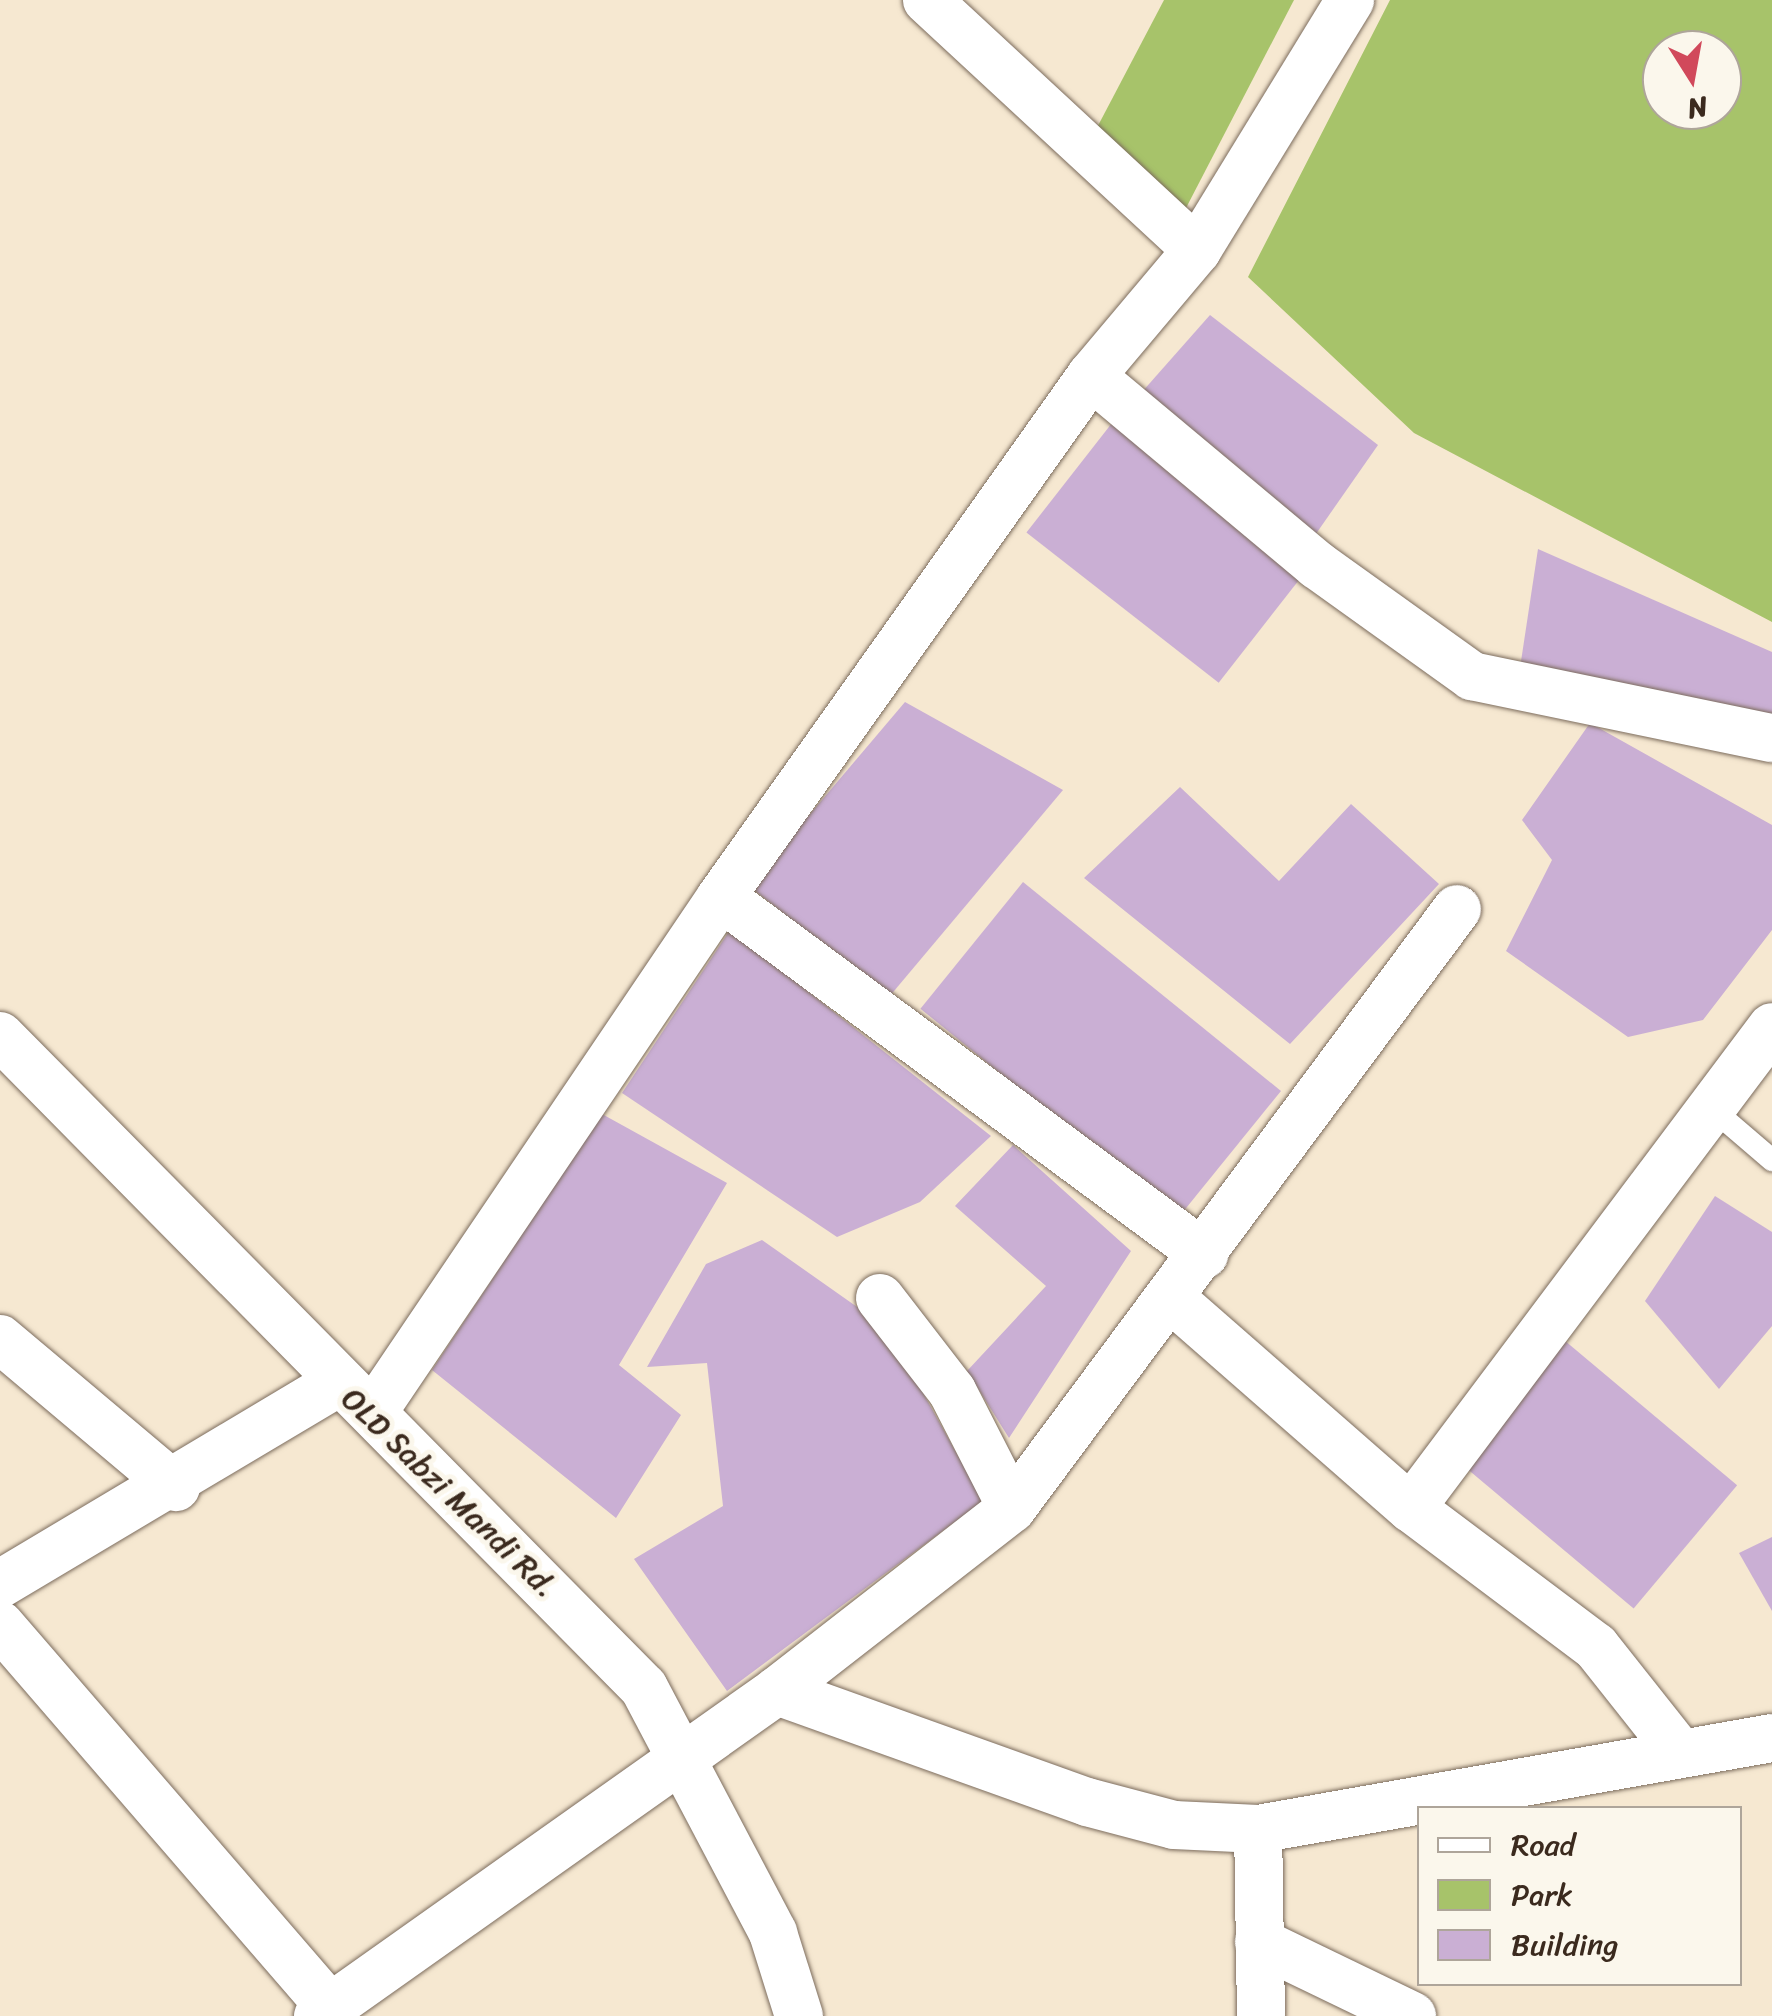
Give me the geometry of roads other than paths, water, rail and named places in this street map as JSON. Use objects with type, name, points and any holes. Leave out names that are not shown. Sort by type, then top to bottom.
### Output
[{"type":"street","points":[[927,0],[1197,250]]},
{"type":"street","points":[[0,1584],[176,1487],[354,1398],[721,896],[1091,376],[1197,250],[1350,0]]},
{"type":"street","points":[[1091,376],[1317,565],[1472,676],[1772,738]]},
{"type":"street","points":[[721,896],[1204,1254]]},
{"type":"street","points":[[0,1626],[324,2012],[777,1691],[1012,1508],[1172,1300],[1457,909]]},
{"type":"street","points":[[1411,1508],[1716,1112],[1772,1027]]},
{"type":"street","name":"OLD Sabzi Mandi Rd.","points":[[0,1036],[644,1688],[687,1756],[773,1933],[799,2016]]},
{"type":"street","points":[[880,1298],[952,1390],[1012,1508]]},
{"type":"street","points":[[1172,1300],[1411,1508],[1596,1647],[1676,1748]]},
{"type":"street","points":[[0,1339],[176,1487]]},
{"type":"street","points":[[777,1691],[1087,1802],[1174,1825],[1258,1829],[1676,1748],[1772,1738]]},
{"type":"street","points":[[1258,1829],[1260,2016]]},
{"type":"street","points":[[1259,1942],[1412,2016]]},
{"type":"lane","points":[[1716,1112],[1772,1160]]}]
